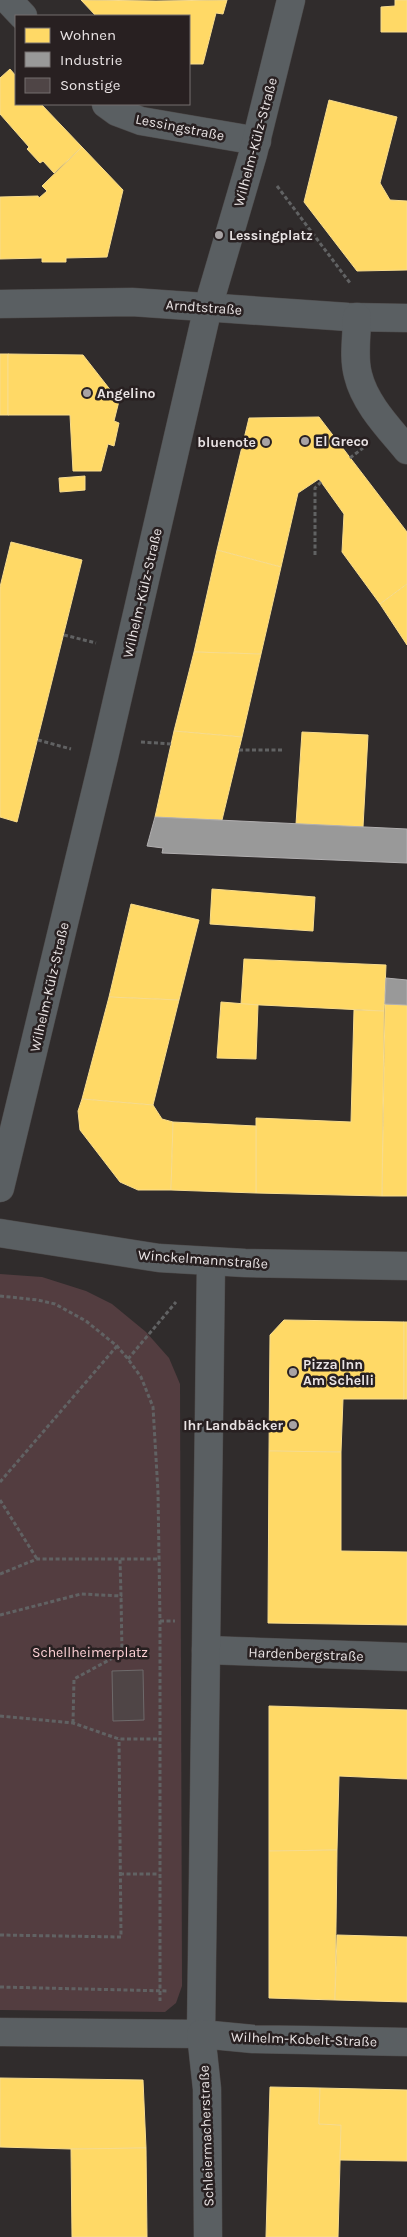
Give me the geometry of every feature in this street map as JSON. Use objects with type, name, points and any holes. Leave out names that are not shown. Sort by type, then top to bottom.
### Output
[{"type":"street","points":[[8,0],[22,15]]},
{"type":"street","name":"Wilhelm-Külz-Straße","points":[[0,1188],[104,757],[208,307],[255,147],[291,0]]},
{"type":"street","name":"Lessingstraße","points":[[107,105],[117,112],[141,120],[255,147]]},
{"type":"street","name":"Arndtstraße","points":[[0,304],[132,302],[407,318]]},
{"type":"street","points":[[366,316],[356,359],[361,386],[369,402],[407,450]]},
{"type":"street","name":"Winckelmannstraße","points":[[0,1234],[159,1258],[211,1262],[407,1266]]},
{"type":"street","points":[[0,2032],[201,2034],[211,1262]]},
{"type":"street","name":"Hardenbergstraße","points":[[206,1650],[407,1657]]},
{"type":"street","name":"Wilhelm-Kobelt-Straße","points":[[201,2034],[253,2038],[407,2042]]},
{"type":"street","name":"Schleiermacherstraße","points":[[201,2034],[207,2089],[208,2237]]},
{"type":"path","points":[[255,147],[366,316]]},
{"type":"path","points":[[315,555],[316,488],[321,482]]},
{"type":"path","points":[[64,635],[96,643]]},
{"type":"path","points":[[38,740],[48,743]]},
{"type":"path","points":[[239,750],[284,750]]},
{"type":"path","points":[[128,1359],[211,1262]]},
{"type":"path","points":[[0,1296],[38,1300],[55,1304],[86,1320],[117,1346],[128,1359],[141,1377],[153,1407],[158,1492],[160,1621],[158,1991],[164,2034]]},
{"type":"path","points":[[0,1482],[117,1346]]},
{"type":"path","points":[[0,1500],[36,1559]]},
{"type":"path","points":[[0,1574],[36,1559],[158,1559]]},
{"type":"path","points":[[73,1723],[74,1679],[122,1653],[120,1559]]},
{"type":"path","points":[[0,1616],[81,1594],[121,1596]]},
{"type":"path","points":[[0,1716],[73,1723],[119,1739],[159,1739]]},
{"type":"path","points":[[0,1935],[121,1936],[119,1739]]},
{"type":"path","points":[[120,1874],[159,1874]]},
{"type":"path","points":[[0,1987],[158,1991],[202,1990]]},
{"type":"green space","name":"Schellheimerplatz","points":[[0,1274],[42,1277],[86,1291],[112,1304],[146,1332],[169,1358],[180,1384],[182,1986],[176,2003],[165,2012],[0,2010]]},
{"type":"building: Wohnen","points":[[81,0],[227,0],[223,14],[216,13],[203,64],[190,64],[190,15],[95,15]]},
{"type":"building: Wohnen","points":[[395,0],[407,0],[407,32],[381,32],[381,7],[395,6]]},
{"type":"building: Wohnen","points":[[10,69],[15,75],[15,105],[42,105],[82,147],[54,173],[43,161],[40,163],[27,149],[29,147],[0,114],[0,78]]},
{"type":"building: Wohnen","points":[[329,100],[397,117],[380,183],[390,200],[407,201],[407,270],[357,271],[304,202]]},
{"type":"building: Wohnen","points":[[82,147],[123,190],[107,257],[66,258],[66,262],[42,262],[42,258],[0,259],[0,197],[38,196],[39,198],[47,191],[42,186]]},
{"type":"building: Wohnen","points":[[0,354],[8,354],[8,415],[0,415]]},
{"type":"building: Wohnen","points":[[8,354],[83,355],[119,401],[114,421],[119,423],[114,446],[108,444],[101,471],[73,471],[70,415],[8,415]]},
{"type":"building: Wohnen","points":[[319,417],[407,532],[407,584],[380,604],[342,552],[344,514],[319,479],[298,493],[281,567],[217,550],[249,418]]},
{"type":"building: Wohnen","points":[[85,476],[85,490],[60,492],[59,478]]},
{"type":"building: Wohnen","points":[[11,542],[82,560],[17,822],[0,817],[0,587]]},
{"type":"building: Wohnen","points":[[217,550],[281,567],[261,654],[194,652]]},
{"type":"building: Wohnen","points":[[407,584],[407,645],[380,604]]},
{"type":"building: Wohnen","points":[[194,652],[261,654],[242,737],[174,731]]},
{"type":"building: Wohnen","points":[[174,731],[242,737],[222,820],[155,817]]},
{"type":"building: Wohnen","points":[[302,732],[368,735],[363,827],[296,824]]},
{"type":"building: Wohnen","points":[[212,889],[315,897],[313,931],[210,924]]},
{"type":"building: Wohnen","points":[[131,904],[199,920],[179,1000],[109,997]]},
{"type":"building: Wohnen","points":[[244,959],[386,965],[384,1011],[241,1004]]},
{"type":"building: Wohnen","points":[[109,997],[179,1000],[153,1105],[82,1099]]},
{"type":"building: Wohnen","points":[[221,1002],[258,1005],[256,1059],[217,1058]]},
{"type":"building: Wohnen","points":[[385,1004],[407,1005],[407,1196],[382,1196]]},
{"type":"building: Wohnen","points":[[354,1010],[384,1011],[382,1196],[256,1193],[256,1118],[351,1122]]},
{"type":"building: Wohnen","points":[[82,1099],[153,1105],[162,1119],[173,1122],[171,1190],[138,1190],[120,1182],[80,1130],[78,1111]]},
{"type":"building: Wohnen","points":[[173,1122],[256,1126],[256,1193],[171,1190]]},
{"type":"building: Wohnen","points":[[284,1320],[404,1322],[404,1399],[343,1399],[341,1452],[269,1451],[270,1335]]},
{"type":"building: Wohnen","points":[[404,1322],[407,1322],[407,1399],[404,1399]]},
{"type":"building: Wohnen","points":[[269,1451],[341,1452],[341,1551],[407,1552],[407,1625],[268,1623]]},
{"type":"building: Wohnen","points":[[269,1706],[407,1710],[407,1779],[339,1776],[337,1850],[269,1851]]},
{"type":"building: Wohnen","points":[[337,1850],[335,2000],[269,1998],[269,1851]]},
{"type":"building: Wohnen","points":[[337,1935],[407,1937],[407,2002],[335,2000]]},
{"type":"building: Wohnen","points":[[0,2078],[143,2080],[146,2148],[71,2149],[0,2147]]},
{"type":"building: Wohnen","points":[[270,2087],[320,2088],[319,2124],[341,2125],[338,2237],[266,2237]]},
{"type":"building: Wohnen","points":[[320,2088],[407,2090],[407,2161],[340,2160],[341,2125],[319,2124]]},
{"type":"building: Wohnen","points":[[146,2148],[147,2237],[72,2237],[71,2149]]},
{"type":"building: Industrie","points":[[155,817],[407,829],[407,863],[162,853],[163,848],[147,846]]},
{"type":"building: Industrie","points":[[386,978],[407,980],[407,1005],[385,1004]]},
{"type":"building: Sonstige","points":[[143,1670],[144,1720],[113,1721],[112,1671]]},
{"type":"place","name":"Lessingplatz","points":[[219,235]]},
{"type":"place","name":"Angelino","points":[[87,393]]},
{"type":"place","name":"El Greco","points":[[305,441]]},
{"type":"place","name":"bluenote","points":[[266,442]]},
{"type":"place","name":"Pizza Inn Am Schelli","points":[[293,1372]]},
{"type":"place","name":"Ihr Landbäcker","points":[[293,1425]]}]
